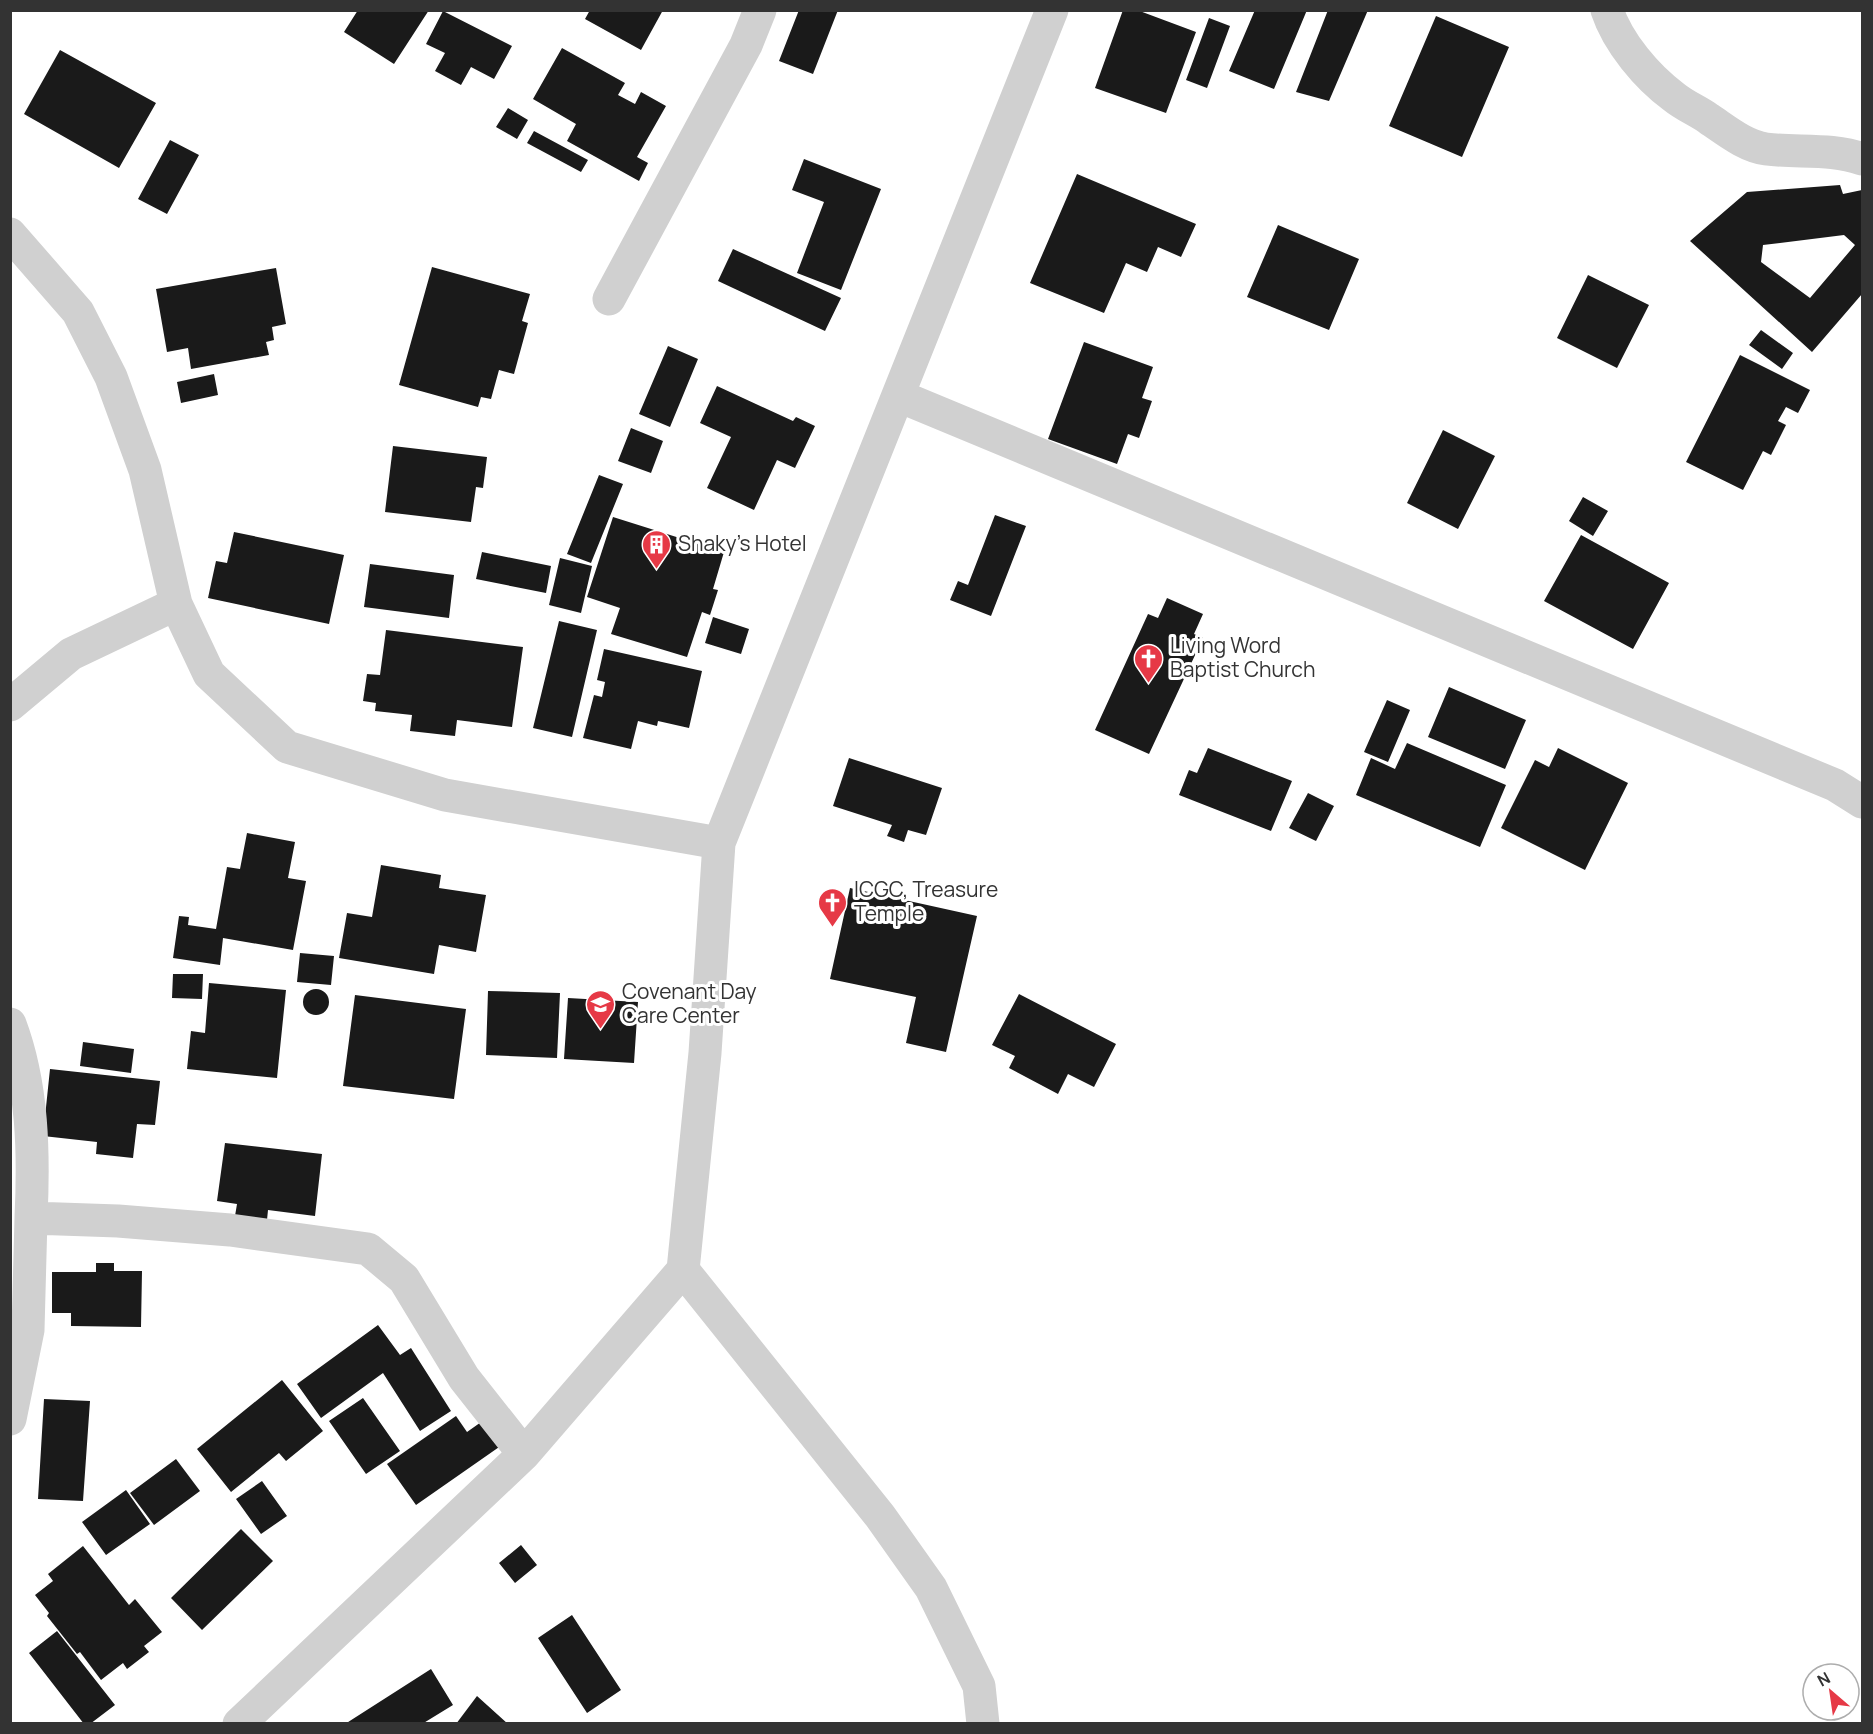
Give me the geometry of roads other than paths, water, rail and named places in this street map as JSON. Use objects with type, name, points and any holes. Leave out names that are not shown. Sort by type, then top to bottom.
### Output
[{"type":"street","points":[[609,299],[747,45],[760,10]]},
{"type":"street","points":[[239,1724],[524,1454],[683,1270],[705,1053],[719,843],[1052,10]]},
{"type":"street","points":[[1607,10],[1611,22],[1643,70],[1674,98],[1710,119],[1731,135],[1764,148],[1853,155],[1863,159]]},
{"type":"street","points":[[10,234],[78,312],[111,376],[145,470],[176,604],[209,674],[287,747],[445,795],[719,843]]},
{"type":"street","points":[[899,396],[1835,785],[1863,802]]},
{"type":"street","points":[[10,705],[71,654],[176,604]]},
{"type":"street","points":[[10,1024],[18,1044],[28,1101],[33,1171],[28,1330],[10,1419]]},
{"type":"street","points":[[31,1218],[118,1221],[230,1230],[368,1249],[404,1279],[464,1378],[524,1454]]},
{"type":"street","points":[[683,1270],[880,1516],[931,1588],[979,1686],[983,1724]]},
{"type":"place","name":"Shaky's Hotel","points":[[657,570]]},
{"type":"place","name":"Living Word Baptist Church","points":[[1149,684]]},
{"type":"place","name":"ICGC, Treasure Temple","points":[[833,928]]},
{"type":"place","name":"Covenant Day Care Center","points":[[601,1030]]}]
